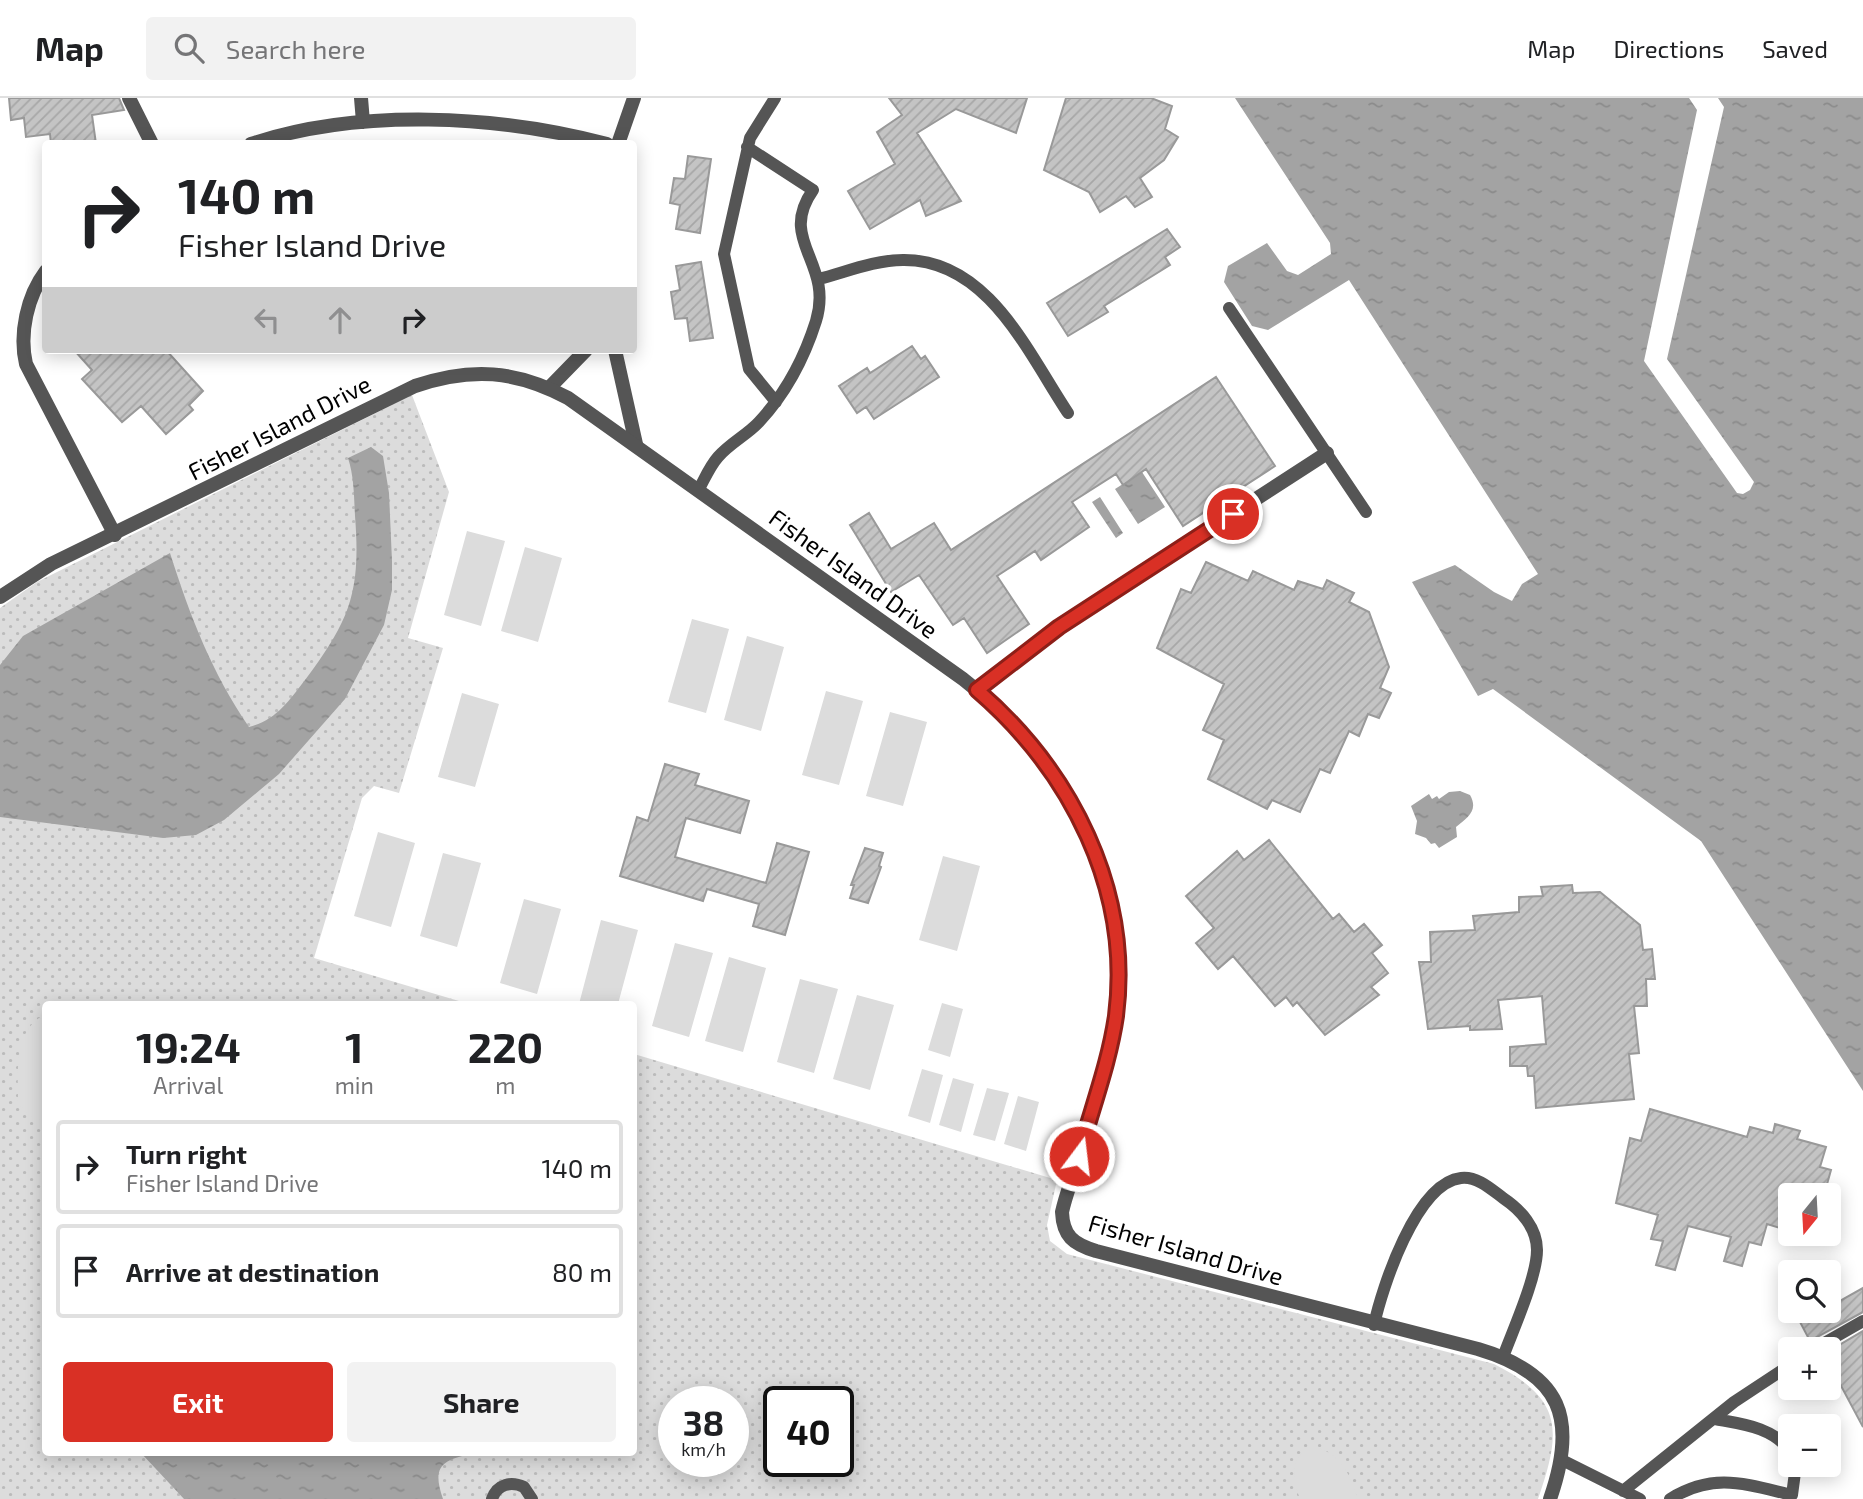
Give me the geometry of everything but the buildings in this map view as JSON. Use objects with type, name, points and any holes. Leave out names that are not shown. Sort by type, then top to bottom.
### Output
[{"type":"street","points":[[130,98],[150,140]]},
{"type":"street","points":[[361,98],[363,122]]},
{"type":"street","points":[[619,140],[634,98]]},
{"type":"street","points":[[266,140],[303,130],[363,122],[505,125],[564,133],[591,140]]},
{"type":"street","points":[[42,279],[29,305],[23,347],[26,364],[115,535]]},
{"type":"street","points":[[549,388],[582,354]]},
{"type":"street","points":[[616,354],[636,444]]},
{"type":"street","name":"Fisher Island Drive","points":[[0,597],[51,565],[415,386],[459,373],[493,372],[549,388],[636,444],[977,690],[1010,720],[1057,776],[1099,861],[1114,931],[1116,1015],[1064,1203],[1063,1220],[1067,1236],[1079,1245],[1096,1251],[1503,1357],[1530,1371],[1556,1398],[1563,1419],[1562,1460],[1550,1499]]},
{"type":"street","points":[[977,690],[1063,624],[1327,453]]},
{"type":"lane","points":[[775,98],[753,130],[747,147],[725,247],[725,262],[749,369],[776,402]]},
{"type":"lane","points":[[699,489],[719,456],[758,424],[776,402],[799,365],[813,331],[820,304],[820,279],[799,229],[802,212],[813,190],[747,147]]},
{"type":"lane","points":[[820,279],[902,260],[930,263],[957,274],[981,291],[1002,314],[1068,414]]},
{"type":"lane","points":[[1229,308],[1366,512]]},
{"type":"lane","points":[[1374,1325],[1385,1279],[1410,1227],[1440,1189],[1458,1178],[1473,1179],[1520,1211],[1537,1241],[1535,1266],[1503,1357]]},
{"type":"lane","points":[[1835,1337],[1863,1321]]},
{"type":"lane","points":[[1623,1491],[1734,1402],[1778,1373]]},
{"type":"lane","points":[[1715,1419],[1768,1432],[1778,1437]]},
{"type":"lane","points":[[1562,1460],[1640,1499]]},
{"type":"lane","points":[[1670,1499],[1696,1486],[1716,1481],[1792,1495],[1794,1477]]},
{"type":"lane","points":[[492,1499],[499,1488],[511,1483],[524,1487],[532,1499]]},
{"type":"shaded area","points":[[412,395],[449,492],[408,638],[443,648],[399,793],[374,786],[362,798],[314,958],[459,1001],[42,1001],[42,1456],[637,1456],[637,1055],[1057,1180],[1047,1225],[1050,1241],[1067,1254],[1494,1364],[1517,1377],[1545,1404],[1553,1435],[1551,1454],[1538,1499],[0,1499],[0,608],[37,582]]},
{"type":"shaded area","points":[[467,531],[505,541],[481,626],[444,615]]},
{"type":"shaded area","points":[[525,547],[562,558],[538,642],[501,631]]},
{"type":"shaded area","points":[[692,619],[729,629],[706,713],[668,702]]},
{"type":"shaded area","points":[[747,636],[784,647],[761,731],[724,720]]},
{"type":"shaded area","points":[[826,691],[863,701],[839,785],[802,775]]},
{"type":"shaded area","points":[[462,693],[499,704],[475,787],[438,777]]},
{"type":"shaded area","points":[[890,712],[927,722],[903,806],[866,796]]},
{"type":"shaded area","points":[[378,832],[415,843],[391,927],[354,916]]},
{"type":"shaded area","points":[[443,853],[481,863],[457,947],[420,936]]},
{"type":"shaded area","points":[[943,856],[980,866],[957,951],[919,940]]},
{"type":"shaded area","points":[[524,899],[561,909],[537,994],[500,983]]},
{"type":"shaded area","points":[[601,920],[638,930],[619,1001],[580,1001]]},
{"type":"shaded area","points":[[675,943],[713,953],[689,1037],[652,1026]]},
{"type":"shaded area","points":[[729,957],[766,968],[743,1052],[705,1041]]},
{"type":"shaded area","points":[[800,979],[838,989],[814,1073],[777,1062]]},
{"type":"shaded area","points":[[857,995],[894,1005],[870,1090],[833,1079]]},
{"type":"shaded area","points":[[942,1003],[963,1009],[950,1057],[928,1050]]},
{"type":"shaded area","points":[[42,1018],[42,1121],[29,1116],[18,1103],[21,1045],[31,1025]]},
{"type":"shaded area","points":[[922,1069],[943,1075],[930,1123],[908,1116]]},
{"type":"shaded area","points":[[953,1078],[974,1084],[961,1132],[939,1125]]},
{"type":"shaded area","points":[[987,1088],[1009,1093],[995,1141],[973,1135]]},
{"type":"shaded area","points":[[1018,1096],[1039,1102],[1026,1151],[1004,1144]]},
{"type":"shaded area","points":[[1313,1446],[1331,1454],[1343,1465],[1358,1499],[1300,1499],[1294,1476],[1296,1462],[1305,1450]]},
{"type":"water","points":[[1235,98],[1863,98],[1863,1091],[1701,841],[1493,689],[1478,696],[1412,582],[1455,565],[1512,601],[1522,584],[1538,574],[1349,280],[1268,330],[1252,326],[1224,282],[1228,266],[1267,243],[1287,271],[1298,275],[1331,254],[1330,243]]},
{"type":"water","points":[[371,447],[383,456],[389,493],[392,590],[384,625],[345,699],[279,774],[224,820],[196,835],[163,838],[0,817],[0,665],[23,636],[170,553],[203,643],[224,686],[249,727],[267,720],[281,709],[333,640],[349,604],[354,585],[356,542],[353,487],[348,458]]},
{"type":"water","points":[[1142,472],[1165,507],[1138,524],[1115,489]]},
{"type":"water","points":[[1100,497],[1123,533],[1116,538],[1092,502]]},
{"type":"water","points":[[1460,791],[1470,795],[1473,805],[1470,814],[1456,827],[1457,837],[1439,848],[1435,843],[1431,844],[1426,838],[1415,834],[1417,821],[1411,806],[1429,794],[1432,799],[1437,796],[1439,799],[1449,792]]},
{"type":"water","points":[[144,1456],[462,1456],[447,1462],[439,1471],[443,1499],[184,1499]]},
{"type":"pier","points":[[1689,98],[1718,98],[1724,107],[1667,359],[1754,482],[1750,490],[1743,494],[1737,493],[1644,361],[1697,110]]},
{"type":"route","points":[[1079,1156],[1116,1015],[1117,952],[1105,879],[1091,840],[1057,776],[1027,738],[977,690],[1059,627],[1233,514]]}]
